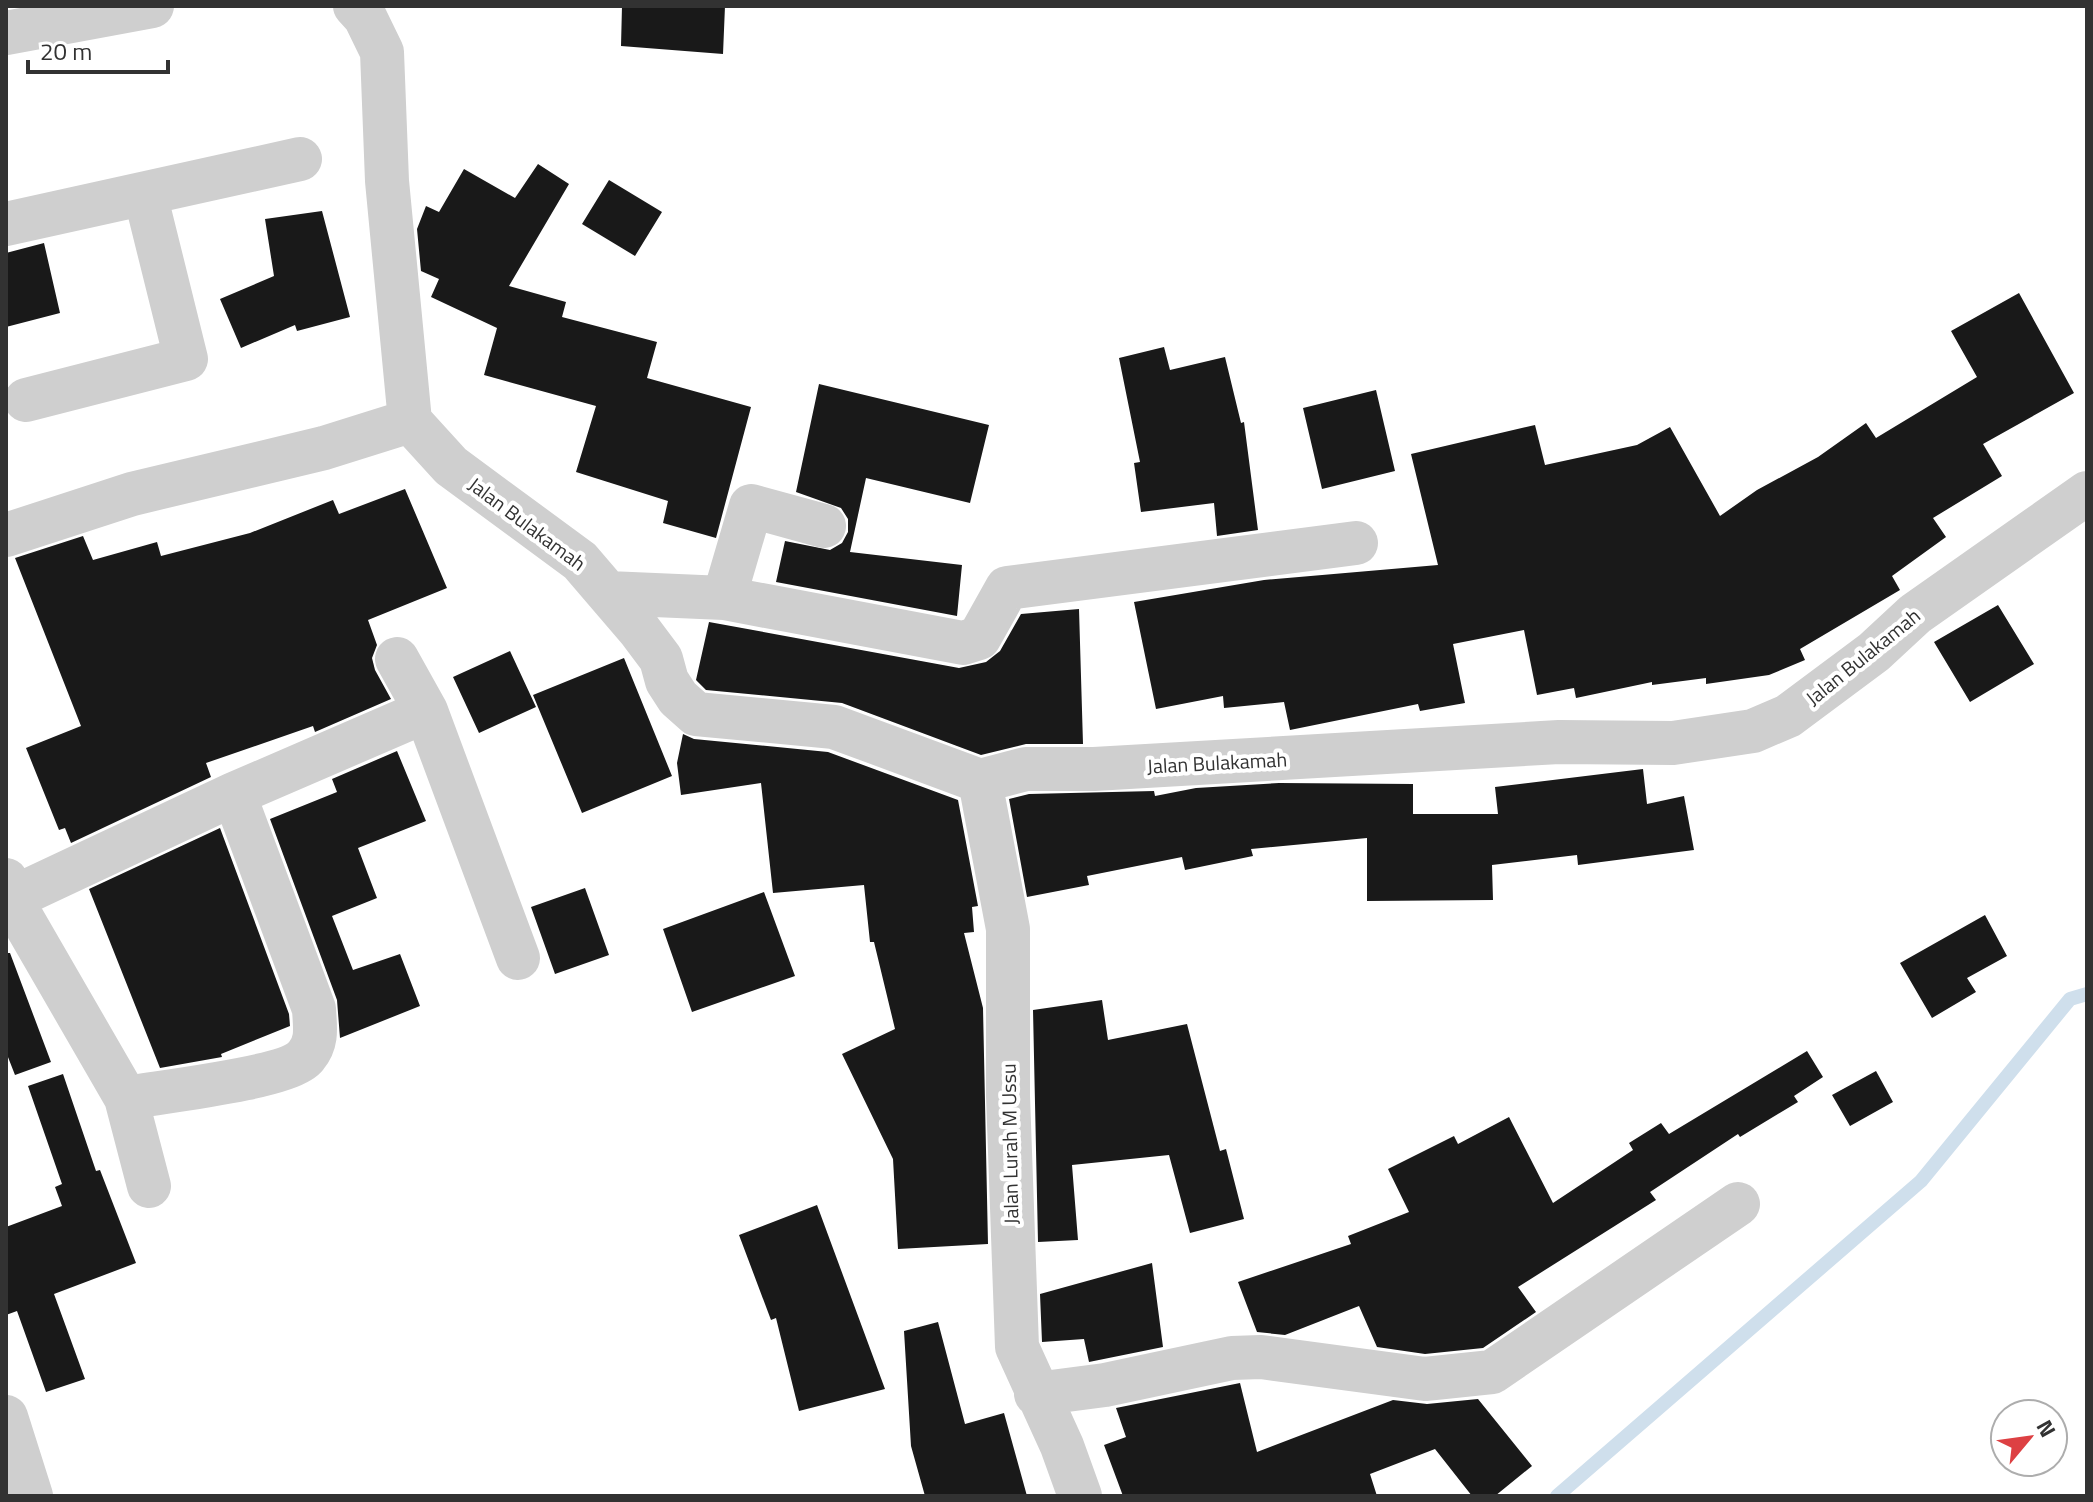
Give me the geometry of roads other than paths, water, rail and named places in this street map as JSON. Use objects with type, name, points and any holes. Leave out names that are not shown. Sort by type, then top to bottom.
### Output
[{"type":"street","points":[[6,33],[152,6]]},
{"type":"street","points":[[6,535],[132,494],[324,448],[410,421],[387,181],[382,52],[365,17],[355,6]]},
{"type":"street","points":[[6,224],[300,159]]},
{"type":"street","points":[[26,400],[186,359],[145,194]]},
{"type":"street","name":"Jalan Bulakamah","points":[[410,421],[451,466],[580,561],[661,659],[667,681],[678,698],[696,714],[834,727],[980,781],[1026,769],[1110,769],[1559,742],[1673,743],[1753,731],[1788,716],[1874,652],[1915,614],[2087,493]]},
{"type":"street","points":[[724,598],[751,506],[824,526]]},
{"type":"street","points":[[608,593],[724,598],[963,643],[979,638],[1007,588],[1356,543]]},
{"type":"street","points":[[397,659],[426,711],[518,958]]},
{"type":"street","points":[[149,1186],[126,1098],[8,893],[426,711]]},
{"type":"street","name":"Jalan Lurah M Ussu","points":[[980,781],[1008,929],[1012,1303],[1017,1347],[1062,1446],[1080,1496]]},
{"type":"street","points":[[126,1098],[276,1072],[304,1060],[316,1043],[314,1009],[234,794]]},
{"type":"street","points":[[1036,1394],[1105,1385],[1232,1358],[1261,1357],[1425,1379],[1492,1372],[1738,1204]]},
{"type":"street","points":[[6,1417],[24,1494]]},
{"type":"waterway","points":[[1557,1496],[1921,1181],[2070,999],[2087,994]]}]
